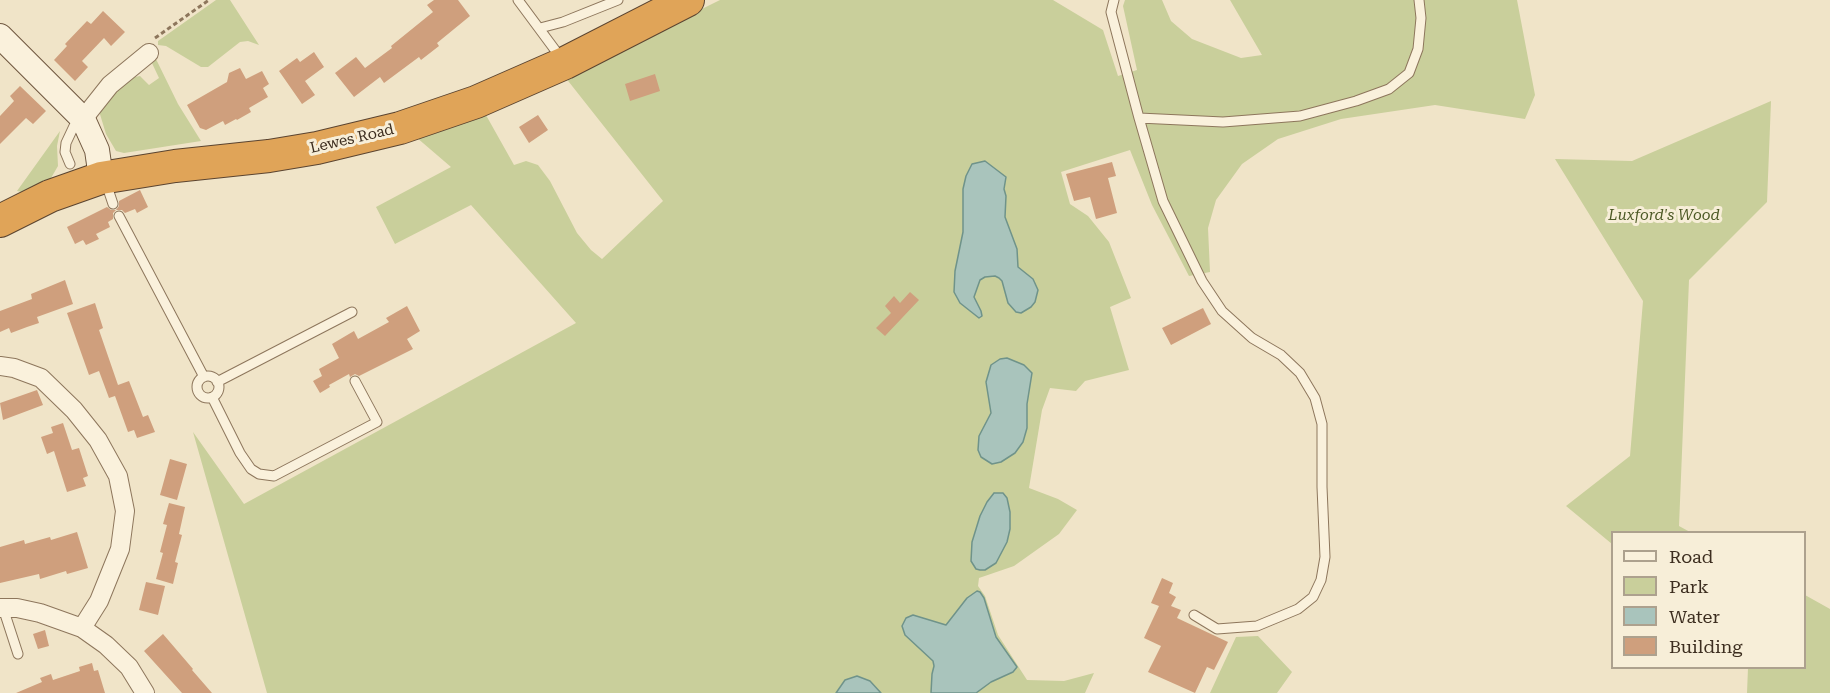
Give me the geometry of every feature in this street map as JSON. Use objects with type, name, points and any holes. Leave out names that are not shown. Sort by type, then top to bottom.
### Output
[{"type":"highway","name":"Lewes Road","points":[[0,221],[50,196],[106,187],[175,166],[307,150],[400,128],[476,102],[565,63],[688,0]]},
{"type":"street","points":[[0,36],[83,119],[97,150],[106,187]]},
{"type":"street","points":[[83,119],[110,85],[146,62]]},
{"type":"street","points":[[0,366],[14,368],[41,378],[74,410],[98,440],[118,477],[125,511],[120,549],[99,601],[82,628]]},
{"type":"street","points":[[1,608],[17,608],[40,613],[82,628],[106,645],[129,667],[145,693]]},
{"type":"lane","points":[[518,0],[565,63]]},
{"type":"lane","points":[[540,28],[563,22],[618,0]]},
{"type":"lane","points":[[1114,0],[1112,12],[1138,118],[1163,201],[1202,281],[1222,311],[1252,338],[1281,355],[1300,373],[1316,398],[1322,424],[1325,557],[1321,580],[1313,597],[1298,609],[1257,626],[1217,629],[1194,615]]},
{"type":"lane","points":[[1138,118],[1223,122],[1300,116],[1356,101],[1389,89],[1408,74],[1418,49],[1421,18],[1419,0]]},
{"type":"lane","points":[[70,164],[65,152],[66,143],[74,126],[83,119]]},
{"type":"lane","points":[[120,216],[204,377]]},
{"type":"lane","points":[[218,382],[352,312]]},
{"type":"lane","points":[[209,376],[218,382],[219,388],[212,397],[201,396],[198,391],[199,380],[209,376]]},
{"type":"lane","points":[[212,397],[240,453],[251,469],[259,474],[274,476],[377,422],[355,381]]},
{"type":"lane","points":[[1,608],[18,654]]},
{"type":"path","points":[[146,62],[150,42],[208,0]]},
{"type":"green space","points":[[216,0],[230,0],[259,45],[248,41],[240,42],[208,67],[201,67],[166,46],[158,45],[158,41]]},
{"type":"green space","points":[[720,0],[1053,0],[1103,30],[1118,76],[1137,70],[1123,6],[1125,0],[1162,0],[1171,21],[1192,39],[1241,58],[1262,55],[1230,0],[1517,0],[1535,95],[1525,119],[1435,105],[1341,119],[1278,139],[1242,164],[1216,200],[1208,228],[1210,272],[1189,276],[1152,205],[1130,150],[1061,172],[1070,204],[1088,216],[1109,242],[1131,298],[1110,307],[1129,370],[1085,381],[1076,391],[1050,388],[1042,410],[1029,488],[1058,499],[1077,510],[1059,534],[1014,566],[979,578],[978,586],[985,596],[998,635],[1027,680],[1064,681],[1094,673],[1085,693],[881,693],[870,681],[841,685],[836,693],[267,693],[193,432],[244,504],[576,323],[471,205],[395,244],[376,207],[451,167],[409,131],[482,108],[514,165],[526,161],[538,165],[550,181],[577,233],[602,259],[663,201],[565,77]]},
{"type":"green space","points":[[155,57],[178,104],[201,141],[124,153],[116,151],[106,134],[99,111],[124,83],[140,76],[149,85],[159,78],[151,61]]},
{"type":"green space","name":"Luxford's Wood","points":[[1771,101],[1767,202],[1689,280],[1679,526],[1688,531],[1611,531],[1611,543],[1566,506],[1630,456],[1643,301],[1555,159],[1632,161]]},
{"type":"green space","points":[[60,131],[57,146],[58,166],[51,178],[22,192],[17,191]]},
{"type":"green space","points":[[1806,596],[1830,609],[1830,693],[1747,693],[1748,669],[1806,669]]},
{"type":"green space","points":[[1258,636],[1292,672],[1277,693],[1210,693],[1236,637]]},
{"type":"water","points":[[985,161],[1006,177],[1005,217],[1017,249],[1018,267],[1033,279],[1038,290],[1031,307],[1021,313],[1016,312],[1008,303],[1002,281],[995,276],[985,277],[980,280],[974,297],[981,311],[982,316],[979,318],[960,303],[954,292],[955,271],[963,232],[963,189],[966,176],[972,164]]},
{"type":"water","points":[[1007,358],[1024,365],[1032,373],[1027,404],[1027,428],[1023,442],[1015,453],[1001,462],[992,464],[981,457],[978,450],[979,436],[991,413],[986,382],[991,365],[1000,359]]},
{"type":"water","points":[[994,493],[1003,493],[1007,498],[1010,529],[1007,542],[996,563],[985,570],[980,570],[976,569],[971,561],[972,542],[980,516]]},
{"type":"water","points":[[977,591],[984,598],[996,637],[1017,667],[1013,672],[991,682],[976,693],[931,693],[933,661],[905,635],[902,626],[906,618],[913,615],[946,625],[967,598]]},
{"type":"water","points":[[857,676],[870,681],[881,693],[836,693],[845,680]]},
{"type":"building","points":[[434,0],[458,0],[470,16],[437,43],[439,46],[421,60],[419,57],[384,83],[380,77],[354,97],[335,73],[356,57],[365,68],[433,12],[427,5]]},
{"type":"building","points":[[103,11],[125,32],[111,46],[104,38],[82,61],[88,67],[75,81],[54,60],[67,46],[65,44],[87,21],[91,24]]},
{"type":"building","points":[[314,52],[324,67],[305,81],[315,95],[302,104],[279,71],[297,58],[300,62]]},
{"type":"building","points":[[240,68],[246,79],[262,71],[269,84],[263,88],[268,97],[249,108],[251,112],[237,120],[225,125],[223,121],[206,130],[200,128],[187,105],[227,82],[229,73]]},
{"type":"building","points":[[655,74],[660,91],[630,101],[625,84]]},
{"type":"building","points":[[20,86],[46,111],[33,124],[26,118],[0,144],[0,116],[14,101],[10,96]]},
{"type":"building","points":[[538,115],[548,130],[529,143],[519,127]]},
{"type":"building","points":[[1112,162],[1116,176],[1108,178],[1117,213],[1096,219],[1090,197],[1074,201],[1066,174]]},
{"type":"building","points":[[140,190],[148,207],[137,213],[135,209],[125,213],[122,210],[116,210],[119,201]]},
{"type":"building","points":[[107,207],[116,210],[113,213],[113,219],[108,222],[110,227],[96,234],[99,239],[86,245],[83,240],[75,244],[67,227]]},
{"type":"building","points":[[65,280],[73,304],[37,317],[39,323],[11,333],[9,328],[0,332],[0,311],[32,299],[31,294]]},
{"type":"building","points":[[910,292],[919,300],[885,336],[876,328],[891,313],[885,306],[894,296],[900,303]]},
{"type":"building","points":[[95,303],[103,328],[99,330],[118,385],[129,381],[143,417],[148,415],[155,432],[137,438],[134,430],[128,432],[115,396],[109,398],[99,371],[89,375],[67,313]]},
{"type":"building","points":[[407,306],[420,331],[407,339],[413,349],[359,376],[355,374],[350,377],[349,374],[320,393],[313,381],[322,376],[319,369],[339,358],[332,344],[354,331],[358,339],[389,322],[386,318]]},
{"type":"building","points":[[1203,308],[1211,324],[1171,345],[1162,328]]},
{"type":"building","points":[[37,390],[43,405],[3,420],[0,403]]},
{"type":"building","points":[[63,423],[72,450],[79,448],[88,476],[83,478],[86,486],[67,492],[54,451],[47,454],[41,437],[53,433],[51,427]]},
{"type":"building","points":[[170,459],[187,464],[177,500],[160,495]]},
{"type":"building","points":[[169,503],[185,507],[173,584],[156,579],[163,553],[160,552],[167,525],[163,524]]},
{"type":"building","points":[[77,532],[88,568],[67,574],[66,571],[40,579],[39,574],[0,583],[0,547],[24,540],[25,544],[50,537],[51,540]]},
{"type":"building","points":[[1162,578],[1173,583],[1169,593],[1176,597],[1171,606],[1181,610],[1177,618],[1228,642],[1214,670],[1207,667],[1195,693],[1148,672],[1161,646],[1144,638],[1159,606],[1151,603]]},
{"type":"building","points":[[146,582],[165,586],[158,615],[139,610]]},
{"type":"building","points":[[45,630],[49,646],[38,649],[33,634]]},
{"type":"building","points":[[163,634],[212,693],[182,693],[144,651]]},
{"type":"building","points":[[92,663],[94,671],[98,670],[105,693],[16,693],[42,682],[40,678],[51,674],[53,680],[80,671],[79,667]]}]
